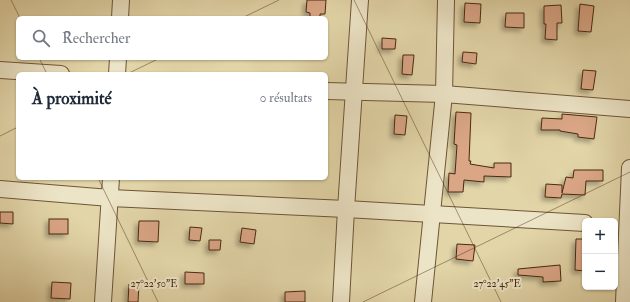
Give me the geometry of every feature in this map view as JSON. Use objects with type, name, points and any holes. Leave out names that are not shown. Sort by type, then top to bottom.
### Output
[{"type":"street","points":[[120,16],[121,0]]},
{"type":"street","points":[[341,302],[360,0]]},
{"type":"street","points":[[424,302],[444,94],[446,0]]},
{"type":"street","points":[[117,72],[118,60]]},
{"type":"street","points":[[0,70],[30,72]]},
{"type":"street","points":[[328,91],[444,94],[630,109]]},
{"type":"street","points":[[624,302],[624,225],[630,168]]},
{"type":"street","points":[[103,302],[111,180]]},
{"type":"street","points":[[0,189],[110,198],[346,209],[582,223]]},
{"type":"building","points":[[307,0],[326,0],[325,14],[320,14],[320,16],[310,16],[310,13],[306,12]]},
{"type":"building","points":[[465,3],[481,4],[480,23],[464,22]]},
{"type":"building","points":[[580,4],[594,6],[591,32],[578,31]]},
{"type":"building","points":[[561,5],[562,23],[557,23],[557,40],[545,39],[546,24],[544,24],[544,6]]},
{"type":"building","points":[[506,13],[524,13],[524,28],[505,27]]},
{"type":"building","points":[[382,38],[396,39],[395,49],[382,49]]},
{"type":"building","points":[[463,52],[477,53],[476,64],[462,62]]},
{"type":"building","points":[[403,55],[414,55],[412,75],[402,74]]},
{"type":"building","points":[[583,70],[596,71],[593,90],[581,89]]},
{"type":"building","points":[[456,112],[471,113],[470,164],[494,168],[494,163],[511,163],[511,177],[484,176],[484,182],[464,180],[463,192],[448,192],[449,173],[455,174],[457,145],[454,144]]},
{"type":"building","points":[[562,114],[597,117],[594,139],[578,137],[578,134],[560,130],[541,130],[542,118],[562,119]]},
{"type":"building","points":[[395,115],[407,116],[405,135],[394,134]]},
{"type":"building","points":[[574,170],[603,170],[603,181],[586,181],[585,195],[562,194],[561,198],[545,197],[546,184],[562,185],[562,193],[566,177],[573,178]]},
{"type":"building","points":[[0,212],[13,212],[13,224],[0,223]]},
{"type":"building","points":[[49,219],[68,219],[68,234],[49,234]]},
{"type":"building","points":[[139,221],[159,221],[158,242],[138,241]]},
{"type":"building","points":[[190,227],[202,228],[200,241],[189,240]]},
{"type":"building","points":[[242,228],[256,230],[254,244],[240,242]]},
{"type":"building","points":[[576,239],[582,239],[582,271],[575,270]]},
{"type":"building","points":[[209,240],[221,240],[220,250],[209,250]]},
{"type":"building","points":[[457,244],[475,245],[473,261],[456,259]]},
{"type":"building","points":[[560,265],[561,281],[543,282],[543,277],[518,275],[518,269]]},
{"type":"building","points":[[185,272],[204,273],[204,284],[185,284]]},
{"type":"building","points":[[52,282],[71,283],[70,299],[51,298]]},
{"type":"building","points":[[129,284],[139,284],[138,302],[128,302]]},
{"type":"building","points":[[305,291],[305,302],[285,302],[285,292]]}]
